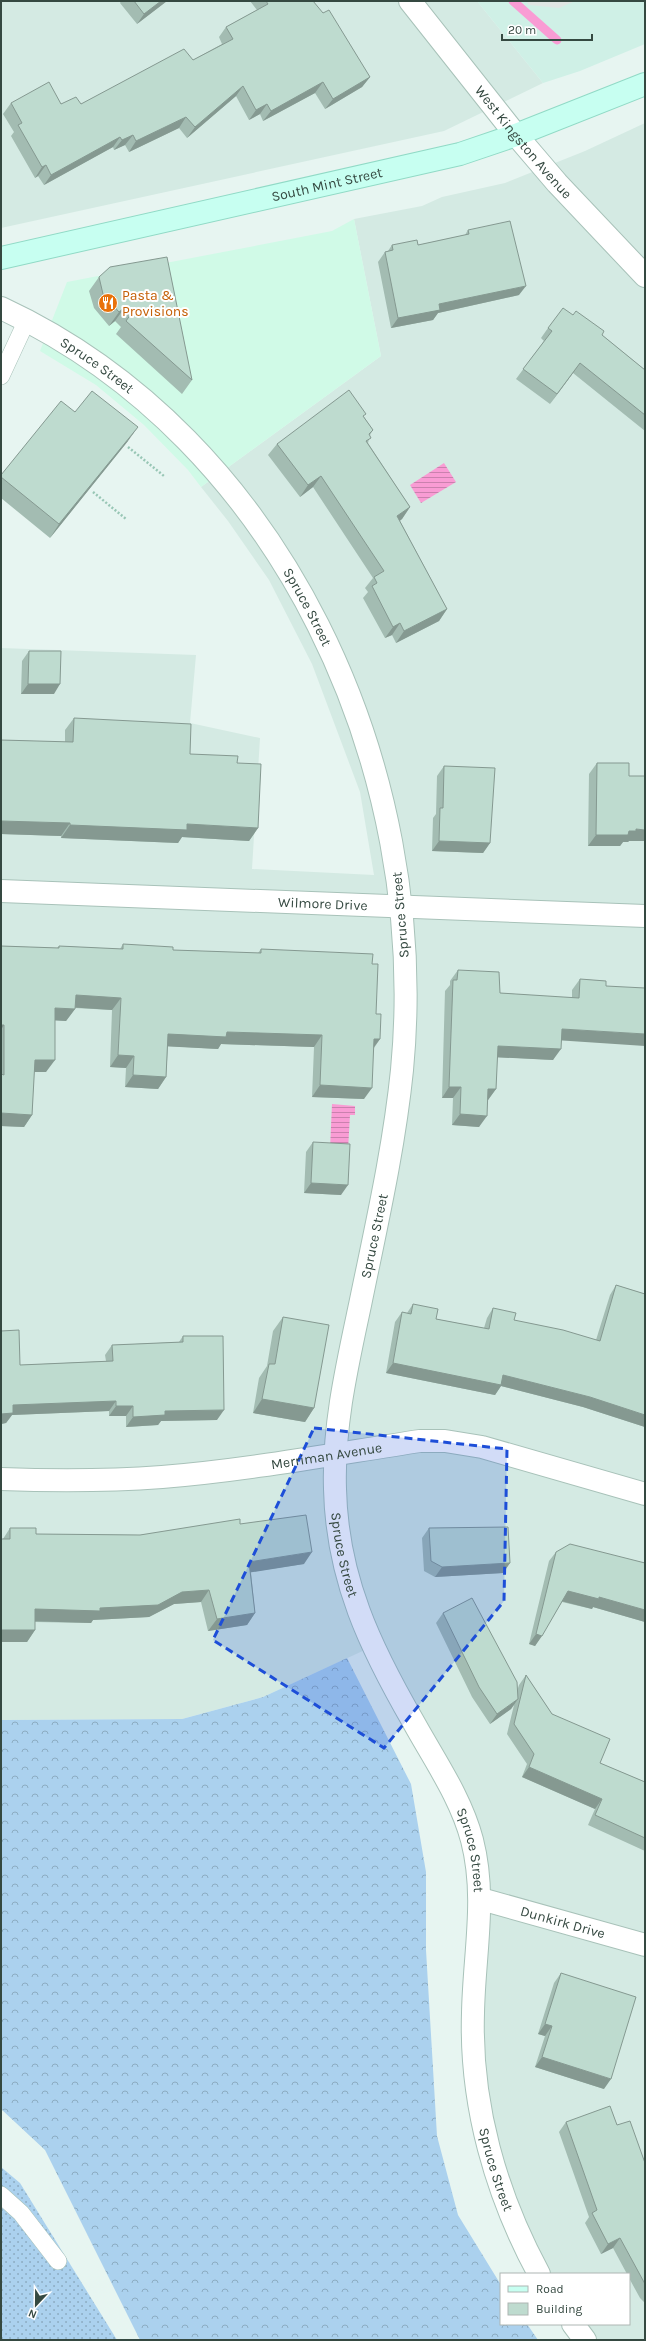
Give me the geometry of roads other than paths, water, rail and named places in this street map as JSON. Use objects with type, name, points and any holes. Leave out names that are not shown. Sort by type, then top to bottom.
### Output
[{"type":"street","name":"West Kingston Avenue","points":[[410,1],[516,136],[557,183],[645,276]]},
{"type":"street","name":"South Mint Street","points":[[1,258],[460,154],[516,136],[645,84]]},
{"type":"street","name":"Spruce Street","points":[[1,308],[27,320],[83,353],[144,399],[199,451],[224,479],[266,536],[314,618],[332,654],[363,729],[375,768],[390,837],[402,906],[405,936],[405,1022],[402,1070],[389,1164],[341,1396],[335,1454],[337,1525],[342,1554],[357,1611],[381,1665],[454,1792],[471,1836],[481,1898],[472,2020],[477,2089],[490,2156],[507,2207],[539,2273]]},
{"type":"street","name":"Wilmore Drive","points":[[1,891],[645,916]]},
{"type":"street","name":"Merriman Avenue","points":[[1,1479],[58,1481],[161,1477],[212,1472],[420,1441],[445,1441],[482,1447],[645,1494]]},
{"type":"street","name":"Dunkirk Drive","points":[[481,1898],[645,1945]]},
{"type":"street","points":[[574,2325],[585,2340]]},
{"type":"lane","points":[[1,376],[27,320]]},
{"type":"lane","points":[[1,2195],[21,2213],[58,2261]]},
{"type":"waterway","points":[[513,1],[557,40]]},
{"type":"place","name":"Pasta & Provisions","points":[[108,303]]}]
